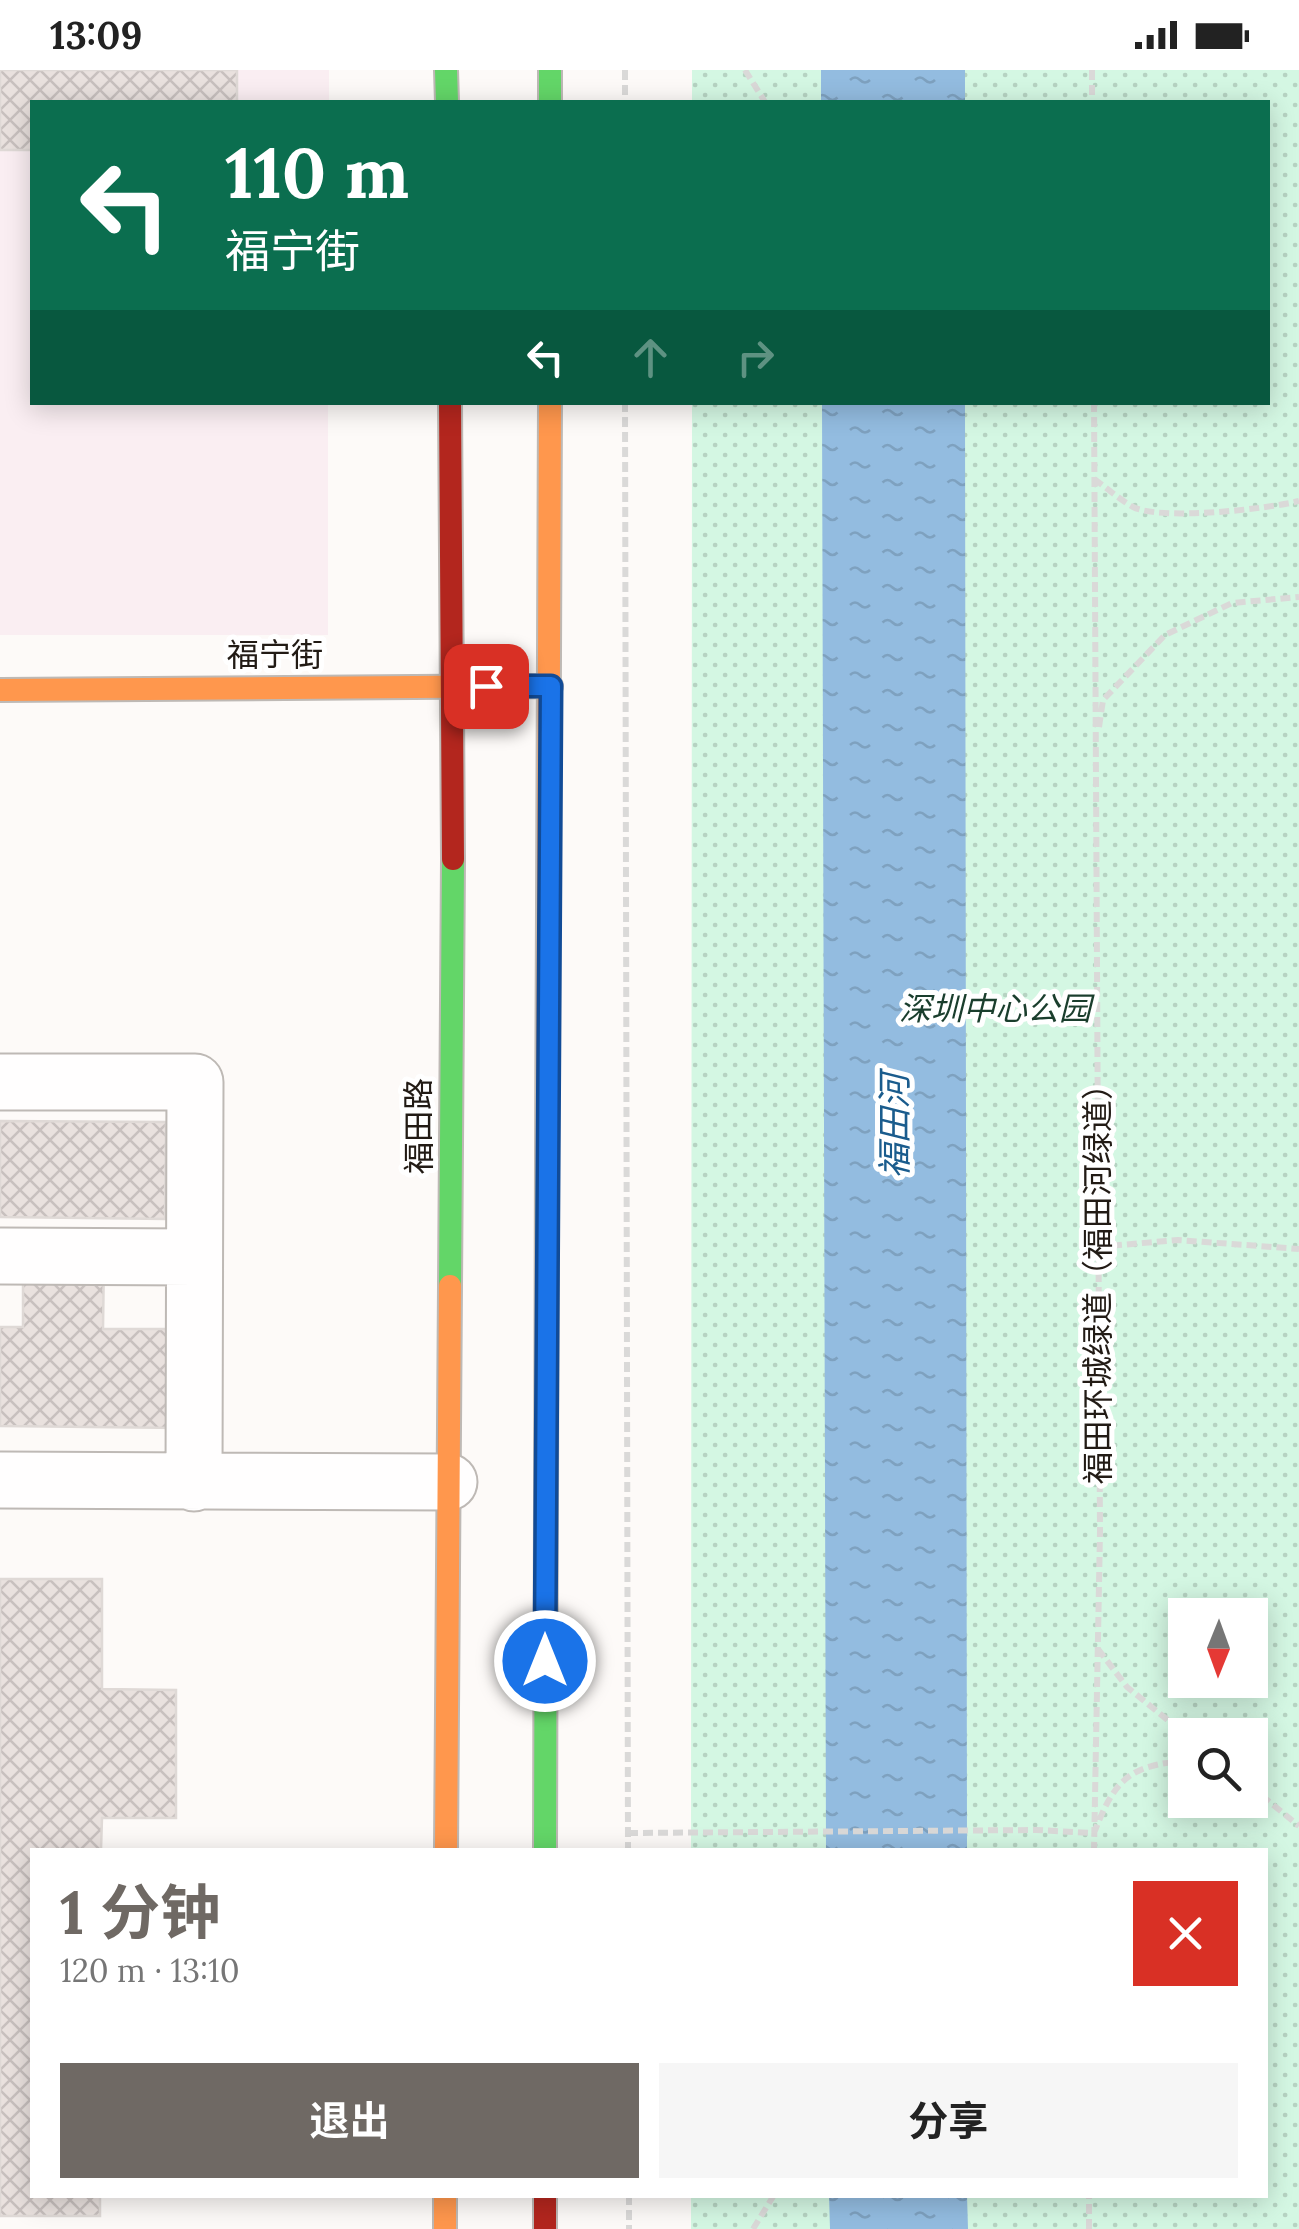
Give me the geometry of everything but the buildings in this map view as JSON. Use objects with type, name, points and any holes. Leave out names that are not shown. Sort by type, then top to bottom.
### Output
[{"type":"main road","points":[[446,70],[447,100]]},
{"type":"main road","points":[[550,70],[550,100]]},
{"type":"main road","name":"福田路","points":[[446,1848],[454,687],[450,405]]},
{"type":"main road","points":[[545,1848],[550,405]]},
{"type":"main road","name":"福宁街","points":[[0,690],[551,686]]},
{"type":"main road","points":[[444,2229],[445,2198]]},
{"type":"main road","points":[[545,2198],[545,2229]]},
{"type":"street","points":[[0,1082],[195,1082],[194,1483]]},
{"type":"street","points":[[0,1256],[194,1257]]},
{"type":"street","points":[[0,1480],[449,1482]]},
{"type":"path","points":[[625,70],[625,100]]},
{"type":"path","points":[[745,70],[764,100]]},
{"type":"path","points":[[1092,70],[1092,100]]},
{"type":"path","points":[[625,405],[628,1848]]},
{"type":"path","name":"福田环城绿道（福田河绿道）","points":[[1094,405],[1098,1248],[1094,1848]]},
{"type":"path","points":[[1094,478],[1136,509],[1241,510],[1299,501]]},
{"type":"path","points":[[1096,757],[1102,700],[1164,636],[1232,604],[1299,597]]},
{"type":"path","points":[[1098,1248],[1178,1240],[1299,1249]]},
{"type":"path","points":[[1098,1648],[1127,1688],[1168,1721]]},
{"type":"path","points":[[628,1832],[1094,1833],[1110,1792],[1130,1776],[1157,1763],[1168,1762]]},
{"type":"path","points":[[1268,1801],[1299,1826]]},
{"type":"path","points":[[629,2198],[629,2229]]},
{"type":"path","points":[[753,2229],[772,2198]]},
{"type":"path","points":[[1089,2198],[1089,2229]]},
{"type":"shaded area","points":[[0,70],[329,70],[329,100],[30,100],[30,405],[328,405],[328,635],[0,635]]},
{"type":"green space","name":"深圳中心公园","points":[[692,70],[1299,70],[1299,2229],[691,2229],[691,2198],[1268,2198],[1268,1848],[691,1848],[692,405],[1270,405],[1270,100],[692,100]]},
{"type":"water","points":[[821,70],[965,70],[965,100],[821,100]]},
{"type":"water","name":"福田河","points":[[822,405],[965,405],[967,1848],[826,1848]]},
{"type":"water","points":[[829,2198],[967,2198],[968,2229],[830,2229]]},
{"type":"traffic: fast","points":[[446,70],[447,100]]},
{"type":"traffic: fast","points":[[550,70],[550,100]]},
{"type":"traffic: fast","points":[[450,1286],[453,859]]},
{"type":"traffic: fast","points":[[545,1848],[547,1159]]},
{"type":"traffic: slow","points":[[547,1159],[550,405]]},
{"type":"traffic: slow","points":[[0,690],[551,686]]},
{"type":"traffic: slow","points":[[446,1848],[450,1286]]},
{"type":"traffic: slow","points":[[445,2198],[445,2229]]},
{"type":"traffic: jam","points":[[450,405],[453,859]]},
{"type":"traffic: jam","points":[[545,2198],[545,2229]]},
{"type":"route","points":[[486,686],[551,686],[545,1661]]}]
